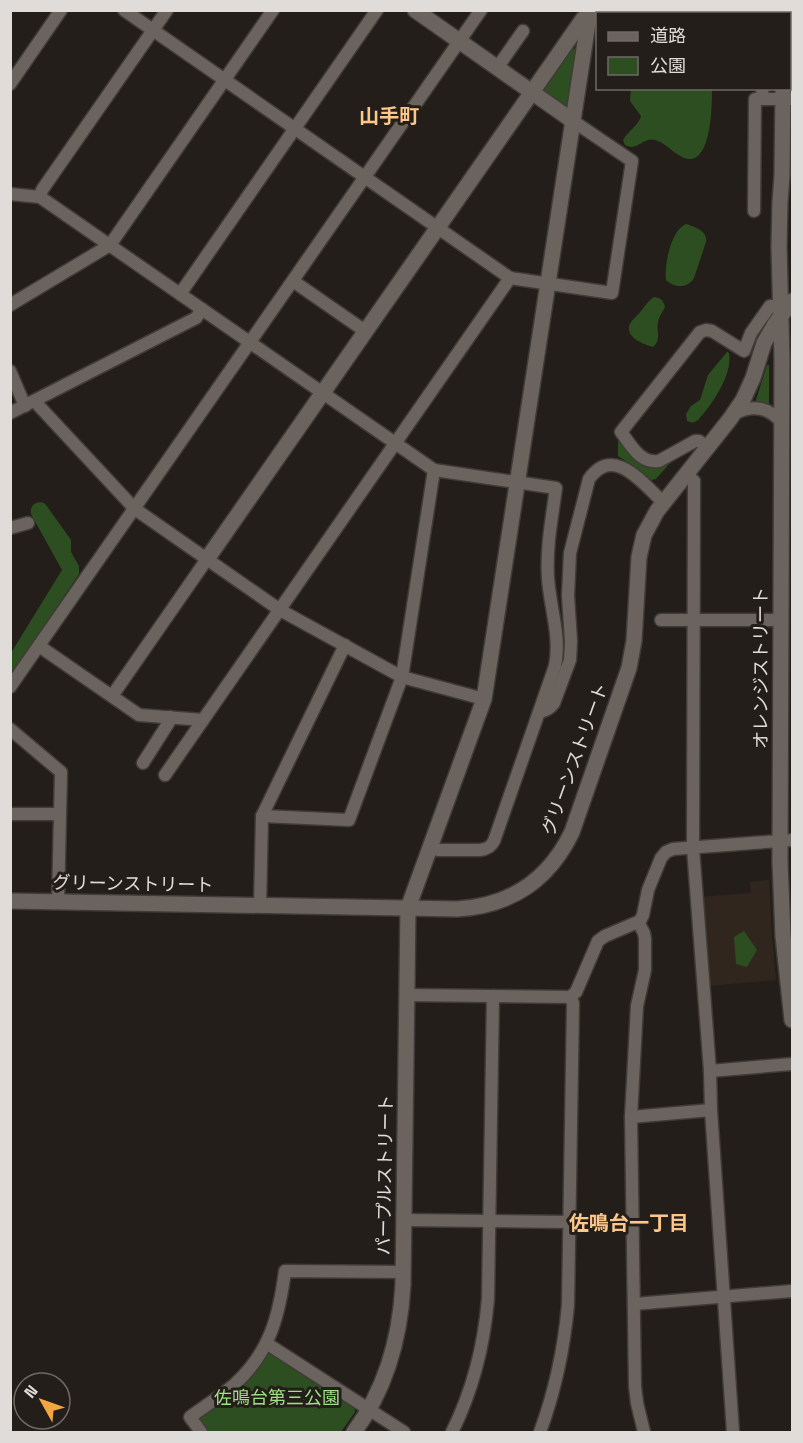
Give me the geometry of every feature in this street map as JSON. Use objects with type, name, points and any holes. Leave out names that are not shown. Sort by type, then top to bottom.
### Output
[{"type":"street","points":[[10,84],[61,10]]},
{"type":"street","points":[[124,10],[510,278],[612,293],[632,161],[415,10]]},
{"type":"street","points":[[40,197],[42,190],[167,10]]},
{"type":"street","points":[[10,305],[110,245],[273,10]]},
{"type":"street","points":[[180,294],[377,10]]},
{"type":"street","points":[[10,687],[481,10]]},
{"type":"street","points":[[112,696],[582,19],[590,15]]},
{"type":"street","name":"パープルストリート","points":[[354,1432],[369,1410],[382,1383],[394,1347],[401,1310],[408,908],[484,699],[590,15]]},
{"type":"street","points":[[497,68],[523,31]]},
{"type":"street","points":[[754,211],[755,99],[762,94],[786,96]]},
{"type":"street","name":"オレンジストリート","points":[[786,96],[780,202],[785,307],[781,620],[786,840],[782,928],[792,1020]]},
{"type":"street","points":[[10,194],[40,197],[434,470],[556,489],[548,562],[557,655],[494,841],[491,846],[480,850],[438,850],[430,847]]},
{"type":"street","points":[[165,775],[510,278]]},
{"type":"street","points":[[293,281],[365,331]]},
{"type":"street","points":[[707,447],[695,441],[659,461],[646,461],[621,432],[700,332],[706,330],[712,332],[744,351],[751,333],[770,306],[785,307]]},
{"type":"street","name":"グリーンストリート","points":[[10,902],[468,908],[480,907],[501,900],[521,891],[539,878],[567,843],[629,668],[634,641],[638,568],[641,546],[648,524],[734,414],[748,389],[764,343],[785,307]]},
{"type":"street","points":[[10,413],[196,318],[202,309]]},
{"type":"street","points":[[10,371],[31,403],[39,406],[135,509],[280,610],[402,677],[484,699]]},
{"type":"street","points":[[734,414],[748,408],[764,409],[782,423]]},
{"type":"street","points":[[539,712],[545,711],[554,703],[570,660],[568,596],[570,553],[589,479],[600,467],[608,465],[624,467],[663,502]]},
{"type":"street","points":[[262,816],[349,819],[402,677],[434,470]]},
{"type":"street","points":[[686,474],[694,481],[693,848],[733,1432]]},
{"type":"street","points":[[10,528],[28,523]]},
{"type":"street","points":[[661,620],[781,620]]},
{"type":"street","points":[[39,645],[139,715],[203,720]]},
{"type":"street","points":[[260,906],[262,816],[345,645]]},
{"type":"street","points":[[143,763],[170,722],[170,717]]},
{"type":"street","points":[[10,729],[61,772],[58,902]]},
{"type":"street","points":[[10,814],[60,814]]},
{"type":"street","points":[[407,995],[570,997],[576,992],[598,941],[638,922],[643,915],[650,883],[666,852],[673,849],[786,840]]},
{"type":"street","points":[[638,922],[645,939],[645,970],[637,1006],[631,1117],[635,1386],[644,1432]]},
{"type":"street","points":[[452,1432],[472,1384],[483,1342],[488,1299],[493,996]]},
{"type":"street","points":[[540,1432],[556,1383],[566,1331],[568,1305],[573,1003],[570,997]]},
{"type":"street","points":[[710,1071],[792,1064]]},
{"type":"street","points":[[631,1117],[711,1110]]},
{"type":"street","points":[[404,1220],[570,1222]]},
{"type":"street","points":[[201,1432],[190,1417],[235,1384],[248,1370],[266,1343],[279,1310],[285,1271],[403,1272]]},
{"type":"street","points":[[634,1304],[792,1291]]},
{"type":"street","points":[[266,1343],[404,1432]]},
{"type":"shaded area","points":[[769,880],[776,980],[708,986],[701,897],[751,893],[750,882]]},
{"type":"green space","points":[[642,11],[694,11],[694,12]]},
{"type":"green space","points":[[571,48],[577,49],[569,105],[565,106],[544,92],[543,87]]},
{"type":"green space","points":[[631,90],[712,90],[709,130],[702,151],[696,157],[688,159],[655,140],[647,140],[633,147],[625,145],[623,140],[641,116],[630,101]]},
{"type":"green space","points":[[686,224],[703,232],[706,242],[694,278],[684,286],[677,286],[666,280],[666,266],[676,233]]},
{"type":"green space","points":[[654,297],[661,300],[665,307],[659,320],[658,338],[653,347],[634,338],[629,327]]},
{"type":"green space","points":[[727,352],[729,353],[728,370],[720,389],[698,420],[687,421],[686,414],[691,406],[700,400],[708,375]]},
{"type":"green space","points":[[767,365],[769,365],[769,407],[755,403]]},
{"type":"green space","points":[[620,439],[628,448],[670,463],[656,479],[651,480],[618,456]]},
{"type":"green space","points":[[40,502],[46,505],[71,540],[71,552],[79,566],[79,574],[11,675],[11,653],[62,570],[31,514],[32,506]]},
{"type":"green space","points":[[744,931],[757,950],[747,967],[736,964],[734,937]]},
{"type":"green space","name":"佐鳴台第三公園","points":[[272,1353],[354,1406],[355,1412],[341,1432],[206,1432],[199,1422],[200,1416],[266,1354]]},
{"type":"district","name":"山手町","points":[[389,116]]},
{"type":"district","name":"佐鳴台一丁目","points":[[629,1223]]}]
